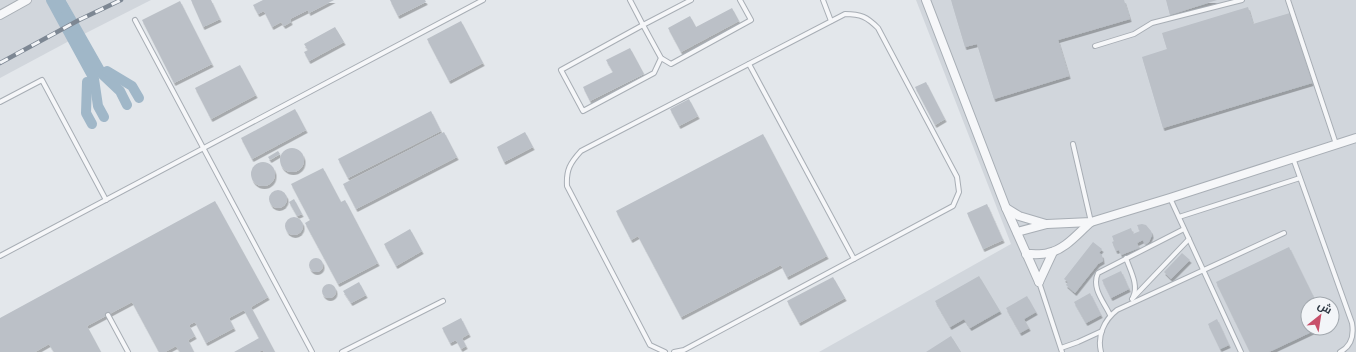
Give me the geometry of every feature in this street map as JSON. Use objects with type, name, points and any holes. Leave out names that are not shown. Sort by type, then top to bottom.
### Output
[{"type":"street","points":[[0,15],[27,0]]},
{"type":"street","points":[[926,0],[1006,208],[1038,282]]},
{"type":"street","points":[[1017,232],[1047,224],[1091,222],[1356,138]]},
{"type":"street","points":[[1006,208],[1019,216],[1047,224]]},
{"type":"street","points":[[1026,254],[1046,254],[1062,248],[1091,222]]},
{"type":"street","points":[[1038,282],[1053,252]]},
{"type":"lane","points":[[0,256],[483,0]]},
{"type":"lane","points":[[630,0],[661,58],[671,64],[751,20],[740,0]]},
{"type":"lane","points":[[661,58],[654,73],[583,111],[561,70],[692,0]]},
{"type":"lane","points":[[823,0],[831,21]]},
{"type":"lane","points":[[1095,46],[1134,34],[1152,23],[1242,0]]},
{"type":"lane","points":[[1288,0],[1336,144]]},
{"type":"lane","points":[[665,352],[650,345],[567,186],[566,174],[573,160],[581,151],[845,14],[858,14],[870,19],[878,28],[957,177],[959,192],[953,206],[684,350],[674,352]]},
{"type":"lane","points":[[135,20],[312,352]]},
{"type":"lane","points":[[749,64],[854,259]]},
{"type":"lane","points":[[0,102],[42,80],[106,200]]},
{"type":"lane","points":[[1073,144],[1091,222]]},
{"type":"lane","points":[[1292,158],[1352,323],[1352,339],[1349,346],[1340,352]]},
{"type":"lane","points":[[1179,217],[1300,178]]},
{"type":"lane","points":[[1170,198],[1241,352]]},
{"type":"lane","points":[[1110,315],[1096,286],[1095,279],[1098,274],[1103,270],[1184,229]]},
{"type":"lane","points":[[1122,307],[1284,233]]},
{"type":"lane","points":[[1101,352],[1100,341],[1102,331],[1110,315],[1132,299],[1189,239]]},
{"type":"lane","points":[[1126,258],[1135,285],[1135,293],[1132,299]]},
{"type":"lane","points":[[1038,282],[1061,350],[1102,331]]},
{"type":"lane","points":[[342,352],[443,301]]},
{"type":"lane","points":[[108,315],[128,352]]},
{"type":"shaded area","points":[[0,0],[49,0],[71,40],[0,78]]},
{"type":"shaded area","points":[[66,0],[151,0],[84,34]]},
{"type":"shaded area","points":[[916,0],[1356,0],[1356,352],[819,352],[1011,244]]},
{"type":"building","points":[[191,0],[211,0],[220,19],[203,27]]},
{"type":"building","points":[[263,0],[334,0],[309,13],[308,10],[290,19],[291,22],[284,26],[281,22],[272,27],[264,11],[258,14],[253,5]]},
{"type":"building","points":[[390,0],[425,0],[426,2],[398,16]]},
{"type":"building","points":[[951,0],[1124,0],[1130,19],[1058,40],[1069,76],[994,99],[977,44],[965,47]]},
{"type":"building","points":[[1166,0],[1217,0],[1170,15]]},
{"type":"building","points":[[180,1],[212,64],[174,83],[142,20]]},
{"type":"building","points":[[1248,7],[1253,24],[1290,13],[1312,83],[1163,128],[1142,57],[1167,49],[1162,33]]},
{"type":"building","points":[[732,8],[739,21],[681,52],[668,28],[690,16],[696,27]]},
{"type":"building","points":[[461,21],[483,63],[449,81],[427,39]]},
{"type":"building","points":[[335,27],[344,42],[309,61],[304,52],[308,50],[304,44]]},
{"type":"building","points":[[630,48],[644,74],[590,101],[583,87],[613,72],[606,60]]},
{"type":"building","points":[[240,65],[256,95],[211,119],[195,88]]},
{"type":"building","points":[[926,82],[945,119],[935,125],[915,87]]},
{"type":"building","points":[[689,99],[698,116],[679,126],[670,109]]},
{"type":"building","points":[[295,109],[306,130],[252,159],[241,138]]},
{"type":"building","points":[[431,111],[441,131],[348,178],[338,159]]},
{"type":"building","points":[[444,132],[457,157],[356,209],[343,184]]},
{"type":"building","points":[[525,132],[533,147],[504,162],[497,147]]},
{"type":"building","points":[[763,134],[827,256],[787,277],[781,265],[681,317],[638,236],[631,240],[616,211]]},
{"type":"building","points":[[292,148],[297,149],[303,155],[303,165],[297,171],[292,172],[287,171],[281,165],[280,160],[281,155],[287,149]]},
{"type":"building","points":[[278,151],[280,154],[270,160],[268,157]]},
{"type":"building","points":[[263,162],[268,163],[274,169],[274,179],[268,185],[263,186],[258,185],[252,179],[251,174],[252,169],[258,163]]},
{"type":"building","points":[[323,168],[341,202],[345,200],[378,263],[338,284],[305,223],[310,220],[291,184]]},
{"type":"building","points":[[274,190],[282,190],[287,195],[285,206],[282,208],[274,208],[269,203],[269,195]]},
{"type":"building","points":[[294,199],[302,214],[297,216],[289,202]]},
{"type":"building","points":[[215,201],[268,297],[251,307],[275,352],[264,352],[263,350],[258,352],[234,352],[259,338],[244,310],[229,318],[234,328],[206,343],[195,322],[189,325],[195,336],[188,340],[194,352],[180,352],[176,346],[165,352],[159,352],[132,302],[87,326],[101,352],[54,352],[49,344],[35,352],[0,352],[0,318]]},
{"type":"building","points":[[987,204],[1003,240],[983,249],[967,213]]},
{"type":"building","points":[[290,217],[298,217],[303,222],[301,233],[298,235],[290,235],[285,230],[285,222]]},
{"type":"building","points":[[1137,225],[1146,225],[1151,231],[1152,235],[1149,242],[1145,245],[1143,240],[1137,243],[1139,248],[1121,255],[1119,250],[1116,251],[1112,242],[1114,241],[1112,236],[1131,228],[1133,234],[1140,231]]},
{"type":"building","points":[[410,229],[422,251],[396,266],[384,244]]},
{"type":"building","points":[[1093,242],[1102,249],[1099,253],[1102,255],[1103,261],[1098,264],[1075,293],[1066,285],[1068,282],[1064,279]]},
{"type":"building","points":[[1289,247],[1313,296],[1300,296],[1300,336],[1303,336],[1269,352],[1250,352],[1216,282]]},
{"type":"building","points":[[1182,253],[1190,260],[1171,279],[1164,272]]},
{"type":"building","points":[[313,258],[319,258],[323,262],[323,268],[319,272],[313,272],[309,268],[309,262]]},
{"type":"building","points":[[1121,271],[1129,289],[1111,298],[1102,280]]},
{"type":"building","points":[[979,276],[1000,311],[970,328],[964,319],[950,327],[935,301]]},
{"type":"building","points":[[833,277],[845,298],[799,323],[787,301]]},
{"type":"building","points":[[359,282],[366,295],[351,303],[343,291]]},
{"type":"building","points":[[326,284],[332,284],[336,288],[336,294],[332,298],[326,298],[322,294],[322,288]]},
{"type":"building","points":[[1090,293],[1101,315],[1086,323],[1074,302]]},
{"type":"building","points":[[1027,296],[1036,312],[1024,319],[1029,328],[1020,333],[1006,308]]},
{"type":"building","points":[[461,318],[469,334],[462,338],[466,346],[461,349],[456,340],[450,343],[442,328]]},
{"type":"building","points":[[1217,319],[1229,345],[1220,349],[1208,324]]},
{"type":"building","points":[[951,336],[961,352],[926,352]]},
{"type":"waterway","points":[[51,0],[94,79],[98,106],[104,117]]},
{"type":"waterway","points":[[60,0],[102,74],[120,91],[127,105]]},
{"type":"waterway","points":[[107,71],[132,86],[139,98]]},
{"type":"waterway","points":[[87,82],[86,113],[92,124]]},
{"type":"railway","points":[[0,63],[79,20],[121,0]]}]
